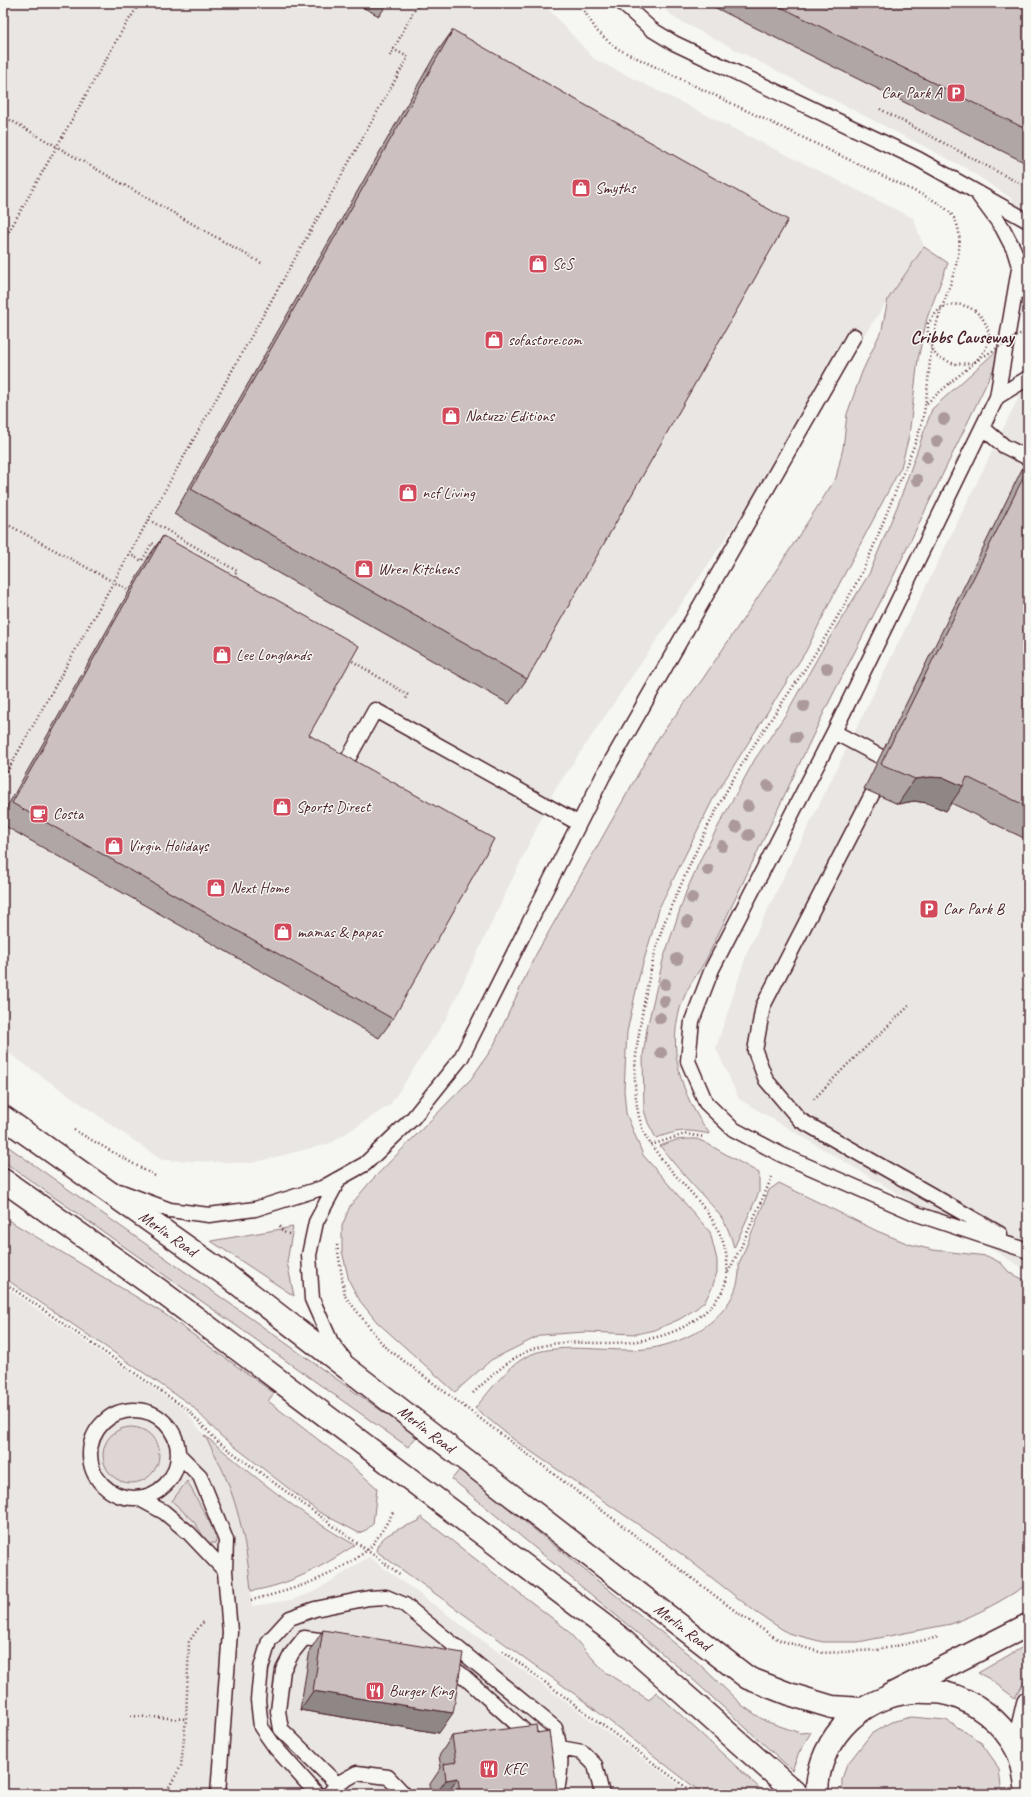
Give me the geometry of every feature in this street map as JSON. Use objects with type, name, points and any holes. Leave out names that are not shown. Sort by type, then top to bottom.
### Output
[{"type":"street","name":"Merlin Road","points":[[3,1117],[229,1277],[748,1678],[789,1694],[832,1707],[862,1709]]},
{"type":"street","points":[[3,1180],[159,1290],[618,1636],[797,1794]]},
{"type":"street","points":[[3,1198],[159,1290]]},
{"type":"street","points":[[817,1794],[817,1782],[825,1754],[840,1729],[862,1709],[1028,1625]]},
{"type":"street","points":[[881,1699],[912,1691],[944,1693],[974,1704],[999,1724],[1022,1761]]},
{"type":"street","points":[[1027,1794],[1022,1761],[1028,1703]]},
{"type":"lane","points":[[622,3],[651,30],[674,43],[918,159],[1028,221]]},
{"type":"lane","points":[[975,191],[1002,227],[1014,250],[1028,295]]},
{"type":"lane","points":[[1019,269],[997,397],[834,732],[712,969],[692,1021],[688,1061],[706,1103],[733,1130],[782,1155],[917,1214],[1027,1250]]},
{"type":"lane","points":[[98,1184],[170,1210],[209,1215],[255,1209],[322,1188],[365,1164],[413,1118],[461,1058],[532,920],[578,823],[611,762],[854,336]]},
{"type":"lane","points":[[997,397],[1028,378]]},
{"type":"lane","points":[[983,428],[1004,446],[1028,458]]},
{"type":"lane","points":[[344,766],[375,710],[578,823]]},
{"type":"lane","points":[[834,732],[889,754],[863,812],[763,1006],[755,1051],[766,1080],[800,1120],[1027,1250]]},
{"type":"lane","points":[[863,812],[892,789]]},
{"type":"lane","points":[[340,1178],[316,1222],[311,1241],[309,1256],[312,1299],[331,1342],[354,1373]]},
{"type":"lane","points":[[126,1410],[140,1410],[152,1414],[163,1421],[171,1430],[176,1442],[178,1454],[176,1467],[170,1479],[162,1488],[151,1495],[138,1498],[126,1498],[115,1495],[103,1487],[95,1476],[90,1462],[89,1448],[93,1435],[102,1424],[113,1415],[126,1410]]},
{"type":"lane","points":[[178,1454],[200,1476],[226,1540],[225,1571],[230,1632],[218,1794]]},
{"type":"lane","points":[[138,1498],[169,1516],[189,1533],[225,1571]]},
{"type":"lane","points":[[317,1794],[275,1747],[261,1727],[258,1700],[261,1668],[269,1641],[290,1618],[315,1609],[369,1598],[386,1597],[404,1605],[555,1728],[560,1747],[560,1775],[556,1794]]},
{"type":"lane","points":[[352,1645],[304,1638],[283,1670],[278,1710],[281,1729],[333,1789],[356,1773],[388,1777],[404,1794]]},
{"type":"lane","points":[[428,1659],[443,1662],[461,1674],[539,1744],[582,1752],[595,1765],[602,1794]]},
{"type":"path","points":[[3,242],[122,29],[140,3]]},
{"type":"path","points":[[390,56],[415,9],[421,3]]},
{"type":"path","points":[[579,3],[597,31],[616,48],[931,199],[944,207],[955,220],[959,234],[959,253],[935,329],[930,353],[927,403],[908,463],[864,568],[818,649],[746,758],[696,850],[664,924],[643,1006],[636,1045],[634,1077],[635,1097],[642,1129],[669,1170],[710,1216],[718,1229],[724,1240],[728,1273]]},
{"type":"path","points":[[3,779],[408,57],[393,49]]},
{"type":"path","points":[[880,109],[1028,188]]},
{"type":"path","points":[[3,116],[263,264]]},
{"type":"path","points":[[927,403],[970,365],[975,361],[988,343],[986,323],[974,309],[956,304],[940,309],[928,323],[928,340],[936,356],[954,364],[973,363],[1028,329]]},
{"type":"path","points":[[149,520],[237,571],[231,582]]},
{"type":"path","points":[[3,522],[130,591]]},
{"type":"path","points":[[129,554],[142,561],[152,543],[166,551]]},
{"type":"path","points":[[348,659],[408,695],[393,720]]},
{"type":"path","points":[[815,1098],[909,1006]]},
{"type":"path","points":[[3,1084],[16,1093]]},
{"type":"path","points":[[73,1130],[159,1179]]},
{"type":"path","points":[[652,1145],[685,1134],[708,1138]]},
{"type":"path","points":[[766,1172],[772,1176]]},
{"type":"path","points":[[473,1393],[511,1360],[530,1350],[548,1344],[633,1342],[659,1338],[683,1328],[704,1313],[720,1296],[726,1284],[728,1273],[767,1187]]},
{"type":"path","points":[[269,1205],[283,1232],[311,1241],[337,1245],[345,1296],[384,1346],[742,1616],[778,1640],[823,1653],[877,1650],[939,1636]]},
{"type":"path","points":[[3,1282],[188,1410],[218,1442],[405,1578]]},
{"type":"path","points":[[499,1649],[695,1794]]},
{"type":"path","points":[[131,1716],[186,1719]]},
{"type":"shaded area","points":[[3,3],[543,3],[594,59],[913,218],[924,247],[554,791],[446,1019],[390,1105],[331,1143],[252,1163],[162,1160],[3,1049]]},
{"type":"shaded area","name":"Car Park A","points":[[658,3],[1028,3],[1028,238],[1011,198],[966,168],[676,19]]},
{"type":"shaded area","points":[[924,247],[948,263],[927,318],[918,359],[909,436],[901,467],[835,592],[806,651],[714,797],[660,906],[639,977],[627,1032],[624,1090],[626,1113],[643,1155],[710,1232],[717,1260],[717,1272],[712,1288],[705,1301],[697,1308],[680,1319],[655,1330],[637,1334],[585,1332],[541,1335],[491,1360],[455,1392],[377,1322],[360,1301],[349,1281],[342,1251],[342,1226],[350,1206],[370,1182],[471,1079],[493,1047],[534,958],[659,737],[702,680],[836,478],[843,448],[847,414],[862,372],[882,329],[888,299]]},
{"type":"shaded area","points":[[1004,344],[992,372],[894,575],[826,708],[706,960],[690,985],[683,1000],[678,1017],[676,1035],[676,1052],[679,1070],[691,1104],[710,1134],[694,1131],[682,1131],[656,1138],[648,1123],[644,1110],[643,1056],[647,1028],[663,960],[686,892],[702,856],[755,759],[786,714],[822,650],[869,574],[899,502],[932,409]]},
{"type":"shaded area","points":[[1028,378],[1028,1271],[739,1099],[716,1048],[748,950]]},
{"type":"shaded area","points":[[697,1139],[706,1143],[759,1173],[759,1192],[734,1248],[727,1227],[718,1213],[660,1146],[676,1140]]},
{"type":"shaded area","points":[[3,1143],[417,1436],[408,1447],[3,1161]]},
{"type":"shaded area","points":[[779,1183],[877,1231],[909,1244],[933,1250],[987,1256],[1001,1263],[1009,1272],[1028,1282],[1028,1584],[971,1616],[951,1624],[858,1642],[823,1642],[788,1633],[757,1613],[680,1553],[517,1442],[475,1408],[508,1370],[523,1358],[532,1354],[572,1348],[618,1350],[645,1349],[662,1346],[679,1340],[695,1333],[710,1323],[722,1311],[732,1297],[738,1282],[739,1264],[769,1190]]},
{"type":"shaded area","points":[[3,1217],[163,1313],[274,1393],[268,1401],[346,1461],[377,1488],[373,1524],[366,1530],[359,1533],[319,1512],[221,1436],[191,1405],[3,1277]]},
{"type":"shaded area","points":[[293,1227],[287,1262],[294,1296],[211,1241]]},
{"type":"shaded area","points":[[3,1286],[187,1413],[218,1456],[233,1492],[247,1554],[252,1606],[292,1600],[316,1591],[369,1557],[691,1794],[3,1794]]},
{"type":"shaded area","points":[[126,1427],[136,1427],[151,1435],[157,1444],[159,1455],[157,1466],[151,1475],[136,1483],[126,1483],[115,1478],[108,1471],[103,1460],[103,1450],[108,1439],[115,1432]]},
{"type":"shaded area","points":[[204,1435],[296,1508],[355,1545],[318,1568],[292,1580],[251,1591],[246,1550],[237,1510],[223,1472]]},
{"type":"shaded area","points":[[460,1469],[693,1658],[743,1706],[765,1721],[800,1733],[811,1732],[799,1753],[792,1770],[689,1676],[452,1479]]},
{"type":"shaded area","points":[[187,1481],[217,1536],[215,1543],[208,1543],[194,1522],[172,1501]]},
{"type":"shaded area","points":[[421,1517],[565,1628],[605,1672],[649,1700],[656,1692],[766,1794],[703,1794],[576,1695],[376,1551],[378,1545],[387,1536],[419,1521]]},
{"type":"shaded area","points":[[1028,1644],[1028,1673],[1015,1698],[988,1678],[978,1673]]},
{"type":"shaded area","points":[[911,1717],[946,1720],[980,1741],[999,1770],[1002,1794],[842,1794],[842,1780],[846,1766],[871,1734],[891,1722]]},
{"type":"building","name":"Car Park A","points":[[773,3],[1028,3],[1028,130]]},
{"type":"building","points":[[453,30],[788,220],[527,679],[191,489]]},
{"type":"building","points":[[1028,468],[1028,807],[967,777],[963,786],[945,778],[931,777],[915,779],[881,764]]},
{"type":"building","points":[[163,536],[359,646],[309,735],[494,839],[393,1019],[12,803]]},
{"type":"building","name":"Burger King","points":[[323,1630],[463,1653],[453,1713],[313,1691]]},
{"type":"building","name":"KFC","points":[[536,1725],[537,1733],[549,1731],[557,1789],[519,1794],[460,1794],[458,1778],[446,1780],[444,1764],[456,1762],[452,1736]]},
{"type":"place","name":"Car Park A","points":[[956,93]]},
{"type":"place","name":"Smyths","points":[[581,188]]},
{"type":"place","name":"ScS","points":[[538,264]]},
{"type":"place","name":"sofastore.com","points":[[494,340]]},
{"type":"place","name":"Natuzzi Editions","points":[[451,416]]},
{"type":"place","name":"ncf Living","points":[[408,493]]},
{"type":"place","name":"Wren Kitchens","points":[[364,569]]},
{"type":"place","name":"Lee Longlands","points":[[222,655]]},
{"type":"place","name":"Sports Direct","points":[[282,807]]},
{"type":"place","name":"Costa","points":[[39,814]]},
{"type":"place","name":"Virgin Holidays","points":[[114,846]]},
{"type":"place","name":"Next Home","points":[[216,888]]},
{"type":"place","name":"Car Park B","points":[[929,909]]},
{"type":"place","name":"mamas & papas","points":[[283,932]]},
{"type":"place","name":"Burger King","points":[[375,1691]]},
{"type":"place","name":"KFC","points":[[489,1769]]},
{"type":"district","name":"Cribbs Causeway","points":[[962,337]]}]
